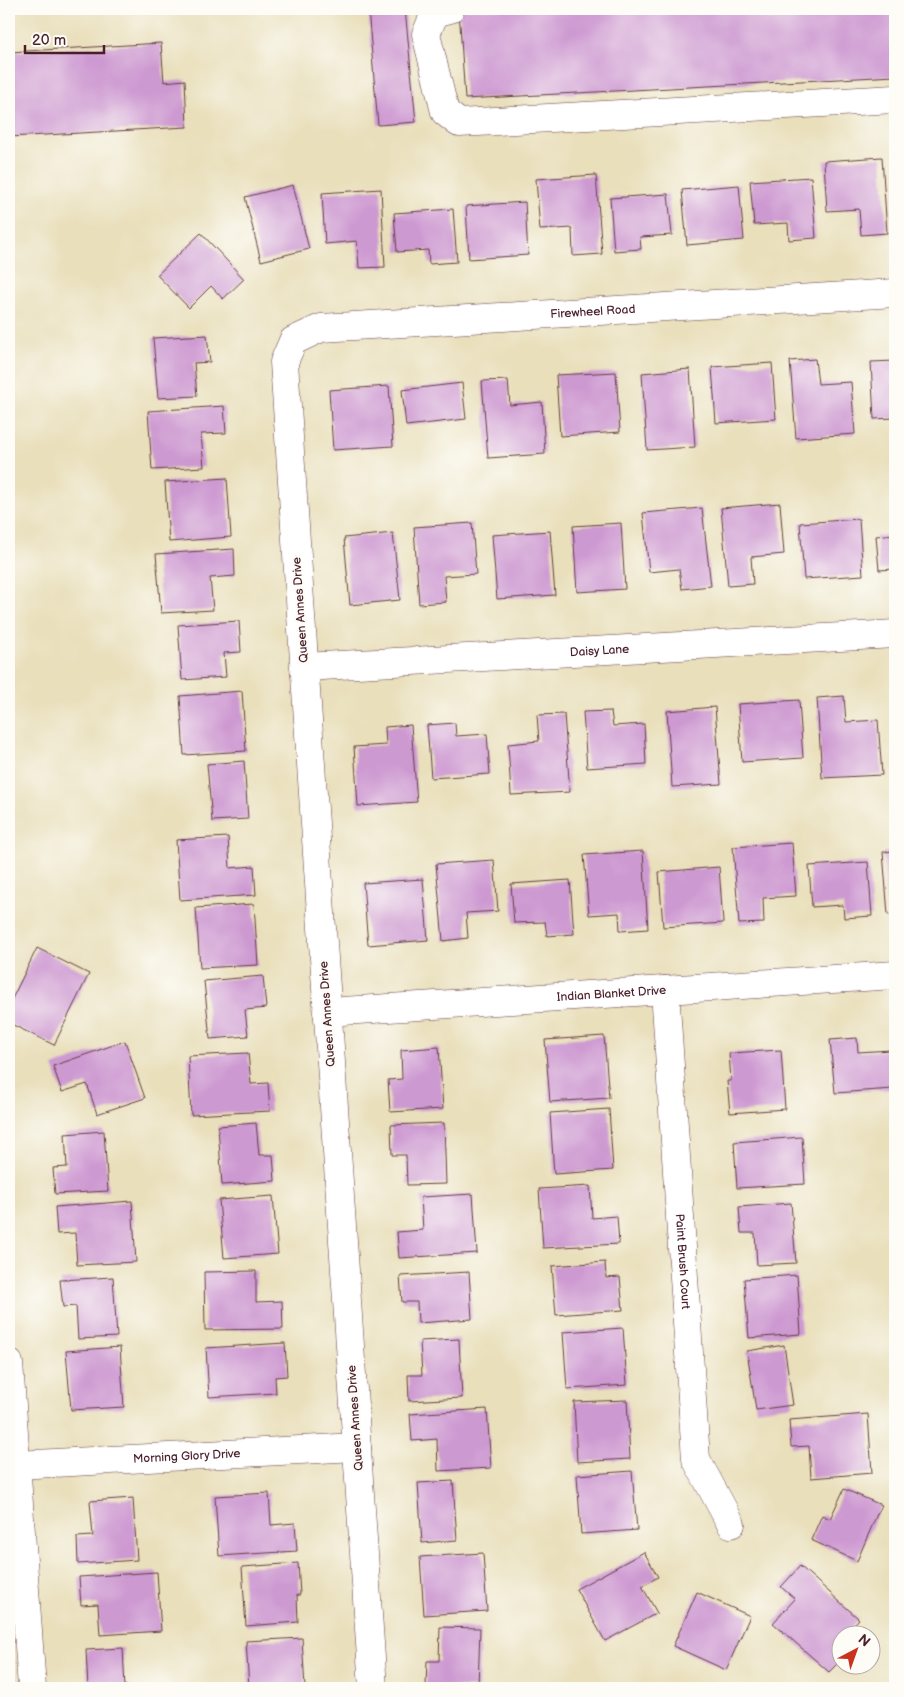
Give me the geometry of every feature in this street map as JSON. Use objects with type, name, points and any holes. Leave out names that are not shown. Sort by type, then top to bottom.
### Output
[{"type":"street","points":[[450,9],[434,13],[426,34],[444,112],[459,122],[895,99]]},
{"type":"street","name":"Firewheel Road","points":[[293,341],[320,328],[895,293]]},
{"type":"street","name":"Queen Annes Drive","points":[[293,341],[284,362],[373,1688]]},
{"type":"street","name":"Daisy Lane","points":[[304,666],[895,634]]},
{"type":"street","name":"Indian Blanket Drive","points":[[327,1012],[895,975]]},
{"type":"street","name":"Paint Brush Court","points":[[665,990],[696,1459],[731,1524]]},
{"type":"street","points":[[9,1363],[32,1688]]},
{"type":"street","name":"Morning Glory Drive","points":[[16,1465],[357,1446]]},
{"type":"building","points":[[368,9],[405,9],[416,122],[378,125]]},
{"type":"building","points":[[459,9],[895,9],[895,76],[465,99]]},
{"type":"building","points":[[161,43],[164,82],[185,80],[187,127],[9,137],[9,52]]},
{"type":"building","points":[[882,157],[887,233],[861,235],[859,209],[827,211],[824,161]]},
{"type":"building","points":[[596,175],[602,254],[573,256],[572,228],[540,230],[536,179]]},
{"type":"building","points":[[811,177],[816,238],[789,240],[788,223],[754,225],[750,181]]},
{"type":"building","points":[[293,185],[309,249],[261,261],[245,197]]},
{"type":"building","points":[[739,185],[744,240],[687,245],[682,190]]},
{"type":"building","points":[[381,189],[385,267],[359,268],[357,241],[325,244],[322,193]]},
{"type":"building","points":[[668,194],[672,235],[640,237],[641,249],[614,251],[610,198]]},
{"type":"building","points":[[525,202],[528,255],[469,259],[466,206]]},
{"type":"building","points":[[453,209],[457,262],[429,264],[428,250],[397,252],[394,213]]},
{"type":"building","points":[[201,233],[244,279],[223,299],[211,286],[189,308],[157,275]]},
{"type":"building","points":[[207,335],[210,362],[194,363],[197,396],[158,398],[153,338]]},
{"type":"building","points":[[815,359],[818,384],[851,382],[855,434],[796,438],[790,361]]},
{"type":"building","points":[[895,361],[895,418],[874,419],[871,362]]},
{"type":"building","points":[[772,363],[776,419],[716,423],[712,367]]},
{"type":"building","points":[[690,369],[695,447],[647,450],[642,373]]},
{"type":"building","points":[[616,372],[620,432],[560,436],[556,375]]},
{"type":"building","points":[[508,380],[510,405],[542,402],[545,454],[488,458],[482,381]]},
{"type":"building","points":[[462,383],[466,419],[406,426],[402,390]]},
{"type":"building","points":[[389,386],[393,446],[333,450],[329,390]]},
{"type":"building","points":[[224,406],[226,433],[201,434],[204,467],[152,470],[148,411]]},
{"type":"building","points":[[227,478],[231,537],[169,542],[165,482]]},
{"type":"building","points":[[780,503],[784,554],[751,557],[753,584],[728,586],[721,508]]},
{"type":"building","points":[[702,508],[711,586],[682,589],[679,569],[649,572],[643,513]]},
{"type":"building","points":[[859,519],[863,575],[804,579],[800,523]]},
{"type":"building","points":[[472,523],[476,574],[444,576],[446,602],[419,604],[414,527]]},
{"type":"building","points":[[621,523],[625,589],[577,592],[573,526]]},
{"type":"building","points":[[550,531],[555,595],[497,599],[492,535]]},
{"type":"building","points":[[393,533],[400,600],[350,605],[344,538]]},
{"type":"building","points":[[895,534],[895,569],[879,570],[876,536]]},
{"type":"building","points":[[234,549],[235,576],[210,578],[213,610],[161,613],[156,554]]},
{"type":"building","points":[[239,621],[241,652],[224,653],[226,677],[182,680],[178,625]]},
{"type":"building","points":[[242,691],[246,751],[184,755],[180,696]]},
{"type":"building","points":[[844,696],[846,722],[878,720],[882,775],[822,778],[817,698]]},
{"type":"building","points":[[799,700],[803,758],[742,762],[738,704]]},
{"type":"building","points":[[715,707],[721,784],[672,787],[667,711]]},
{"type":"building","points":[[611,711],[613,726],[644,724],[646,764],[587,768],[583,712]]},
{"type":"building","points":[[564,714],[570,792],[511,795],[508,744],[539,741],[537,715]]},
{"type":"building","points":[[455,723],[456,736],[487,734],[490,774],[431,778],[427,725]]},
{"type":"building","points":[[411,725],[417,802],[358,806],[354,747],[386,745],[385,727]]},
{"type":"building","points":[[244,761],[248,819],[212,821],[207,764]]},
{"type":"building","points":[[228,837],[230,868],[254,866],[256,895],[180,900],[176,840]]},
{"type":"building","points":[[792,843],[796,896],[763,898],[764,923],[739,924],[733,847]]},
{"type":"building","points":[[643,851],[648,929],[620,931],[619,913],[589,915],[584,855]]},
{"type":"building","points":[[895,851],[895,914],[888,915],[883,852]]},
{"type":"building","points":[[494,860],[498,911],[466,913],[468,938],[443,941],[436,864]]},
{"type":"building","points":[[868,862],[872,916],[844,918],[843,905],[812,907],[809,866]]},
{"type":"building","points":[[719,867],[723,923],[663,927],[659,872]]},
{"type":"building","points":[[423,879],[428,940],[368,945],[363,883]]},
{"type":"building","points":[[570,880],[574,934],[547,936],[545,922],[514,923],[511,884]]},
{"type":"building","points":[[254,904],[258,965],[200,968],[196,908]]},
{"type":"building","points":[[37,948],[89,974],[54,1045],[9,1023],[9,1005]]},
{"type":"building","points":[[263,976],[266,1008],[245,1010],[248,1036],[210,1039],[204,981]]},
{"type":"building","points":[[604,1036],[609,1098],[550,1102],[545,1040]]},
{"type":"building","points":[[857,1038],[858,1052],[891,1050],[893,1089],[835,1093],[830,1040]]},
{"type":"building","points":[[125,1041],[145,1098],[97,1114],[87,1084],[62,1092],[53,1066]]},
{"type":"building","points":[[439,1047],[443,1109],[390,1112],[388,1080],[402,1079],[401,1050]]},
{"type":"building","points":[[781,1050],[785,1109],[730,1113],[727,1081],[731,1081],[729,1053]]},
{"type":"building","points":[[248,1053],[251,1084],[268,1083],[270,1111],[191,1115],[188,1056]]},
{"type":"building","points":[[609,1109],[613,1170],[554,1174],[550,1113]]},
{"type":"building","points":[[256,1123],[259,1155],[273,1155],[275,1181],[222,1185],[218,1126]]},
{"type":"building","points":[[444,1123],[446,1184],[407,1185],[406,1155],[392,1155],[391,1125]]},
{"type":"building","points":[[104,1131],[108,1191],[55,1194],[53,1168],[67,1167],[65,1134]]},
{"type":"building","points":[[802,1137],[805,1184],[737,1188],[734,1142]]},
{"type":"building","points":[[590,1186],[592,1218],[617,1216],[619,1244],[543,1248],[539,1189]]},
{"type":"building","points":[[473,1194],[477,1253],[399,1258],[397,1232],[423,1230],[421,1197]]},
{"type":"building","points":[[273,1196],[278,1254],[224,1258],[219,1200]]},
{"type":"building","points":[[132,1201],[136,1262],[77,1265],[75,1233],[57,1234],[55,1207]]},
{"type":"building","points":[[791,1203],[796,1263],[757,1265],[755,1233],[741,1233],[739,1207]]},
{"type":"building","points":[[605,1262],[606,1278],[620,1277],[623,1310],[556,1315],[552,1266]]},
{"type":"building","points":[[256,1271],[256,1302],[282,1301],[283,1329],[205,1330],[204,1272]]},
{"type":"building","points":[[469,1272],[472,1319],[418,1323],[417,1302],[402,1302],[400,1276]]},
{"type":"building","points":[[797,1275],[801,1334],[749,1338],[744,1279]]},
{"type":"building","points":[[113,1277],[117,1337],[78,1339],[76,1306],[63,1307],[60,1280]]},
{"type":"building","points":[[623,1328],[627,1385],[567,1389],[563,1332]]},
{"type":"building","points":[[459,1339],[462,1398],[409,1401],[408,1375],[422,1375],[420,1341]]},
{"type":"building","points":[[285,1343],[287,1376],[275,1377],[276,1393],[209,1397],[206,1348]]},
{"type":"building","points":[[784,1345],[793,1405],[756,1410],[747,1351]]},
{"type":"building","points":[[120,1347],[124,1407],[71,1410],[66,1351]]},
{"type":"building","points":[[627,1400],[630,1459],[577,1462],[574,1402]]},
{"type":"building","points":[[487,1409],[491,1468],[438,1471],[437,1439],[412,1441],[410,1414]]},
{"type":"building","points":[[868,1414],[872,1473],[811,1478],[809,1446],[791,1447],[789,1420]]},
{"type":"building","points":[[632,1471],[637,1530],[581,1534],[577,1475]]},
{"type":"building","points":[[453,1481],[457,1540],[422,1543],[418,1483]]},
{"type":"building","points":[[844,1489],[881,1505],[857,1561],[811,1540],[822,1515],[830,1519]]},
{"type":"building","points":[[269,1493],[271,1525],[295,1523],[297,1551],[219,1556],[215,1496]]},
{"type":"building","points":[[133,1498],[137,1560],[78,1564],[77,1537],[93,1536],[90,1501]]},
{"type":"building","points":[[644,1552],[658,1577],[642,1586],[657,1613],[605,1641],[576,1589]]},
{"type":"building","points":[[483,1553],[487,1611],[424,1615],[420,1557]]},
{"type":"building","points":[[298,1563],[300,1595],[297,1595],[298,1622],[246,1626],[242,1567]]},
{"type":"building","points":[[800,1566],[859,1619],[854,1624],[832,1624],[832,1669],[829,1672],[773,1623],[795,1599],[781,1587]]},
{"type":"building","points":[[157,1572],[161,1631],[100,1635],[98,1604],[81,1605],[79,1577]]},
{"type":"building","points":[[697,1592],[750,1616],[726,1670],[673,1646]]},
{"type":"building","points":[[440,1627],[480,1628],[478,1688],[426,1686],[427,1661],[439,1661]]},
{"type":"building","points":[[302,1638],[305,1688],[249,1688],[246,1641]]},
{"type":"building","points":[[123,1648],[125,1688],[88,1688],[86,1650]]}]
